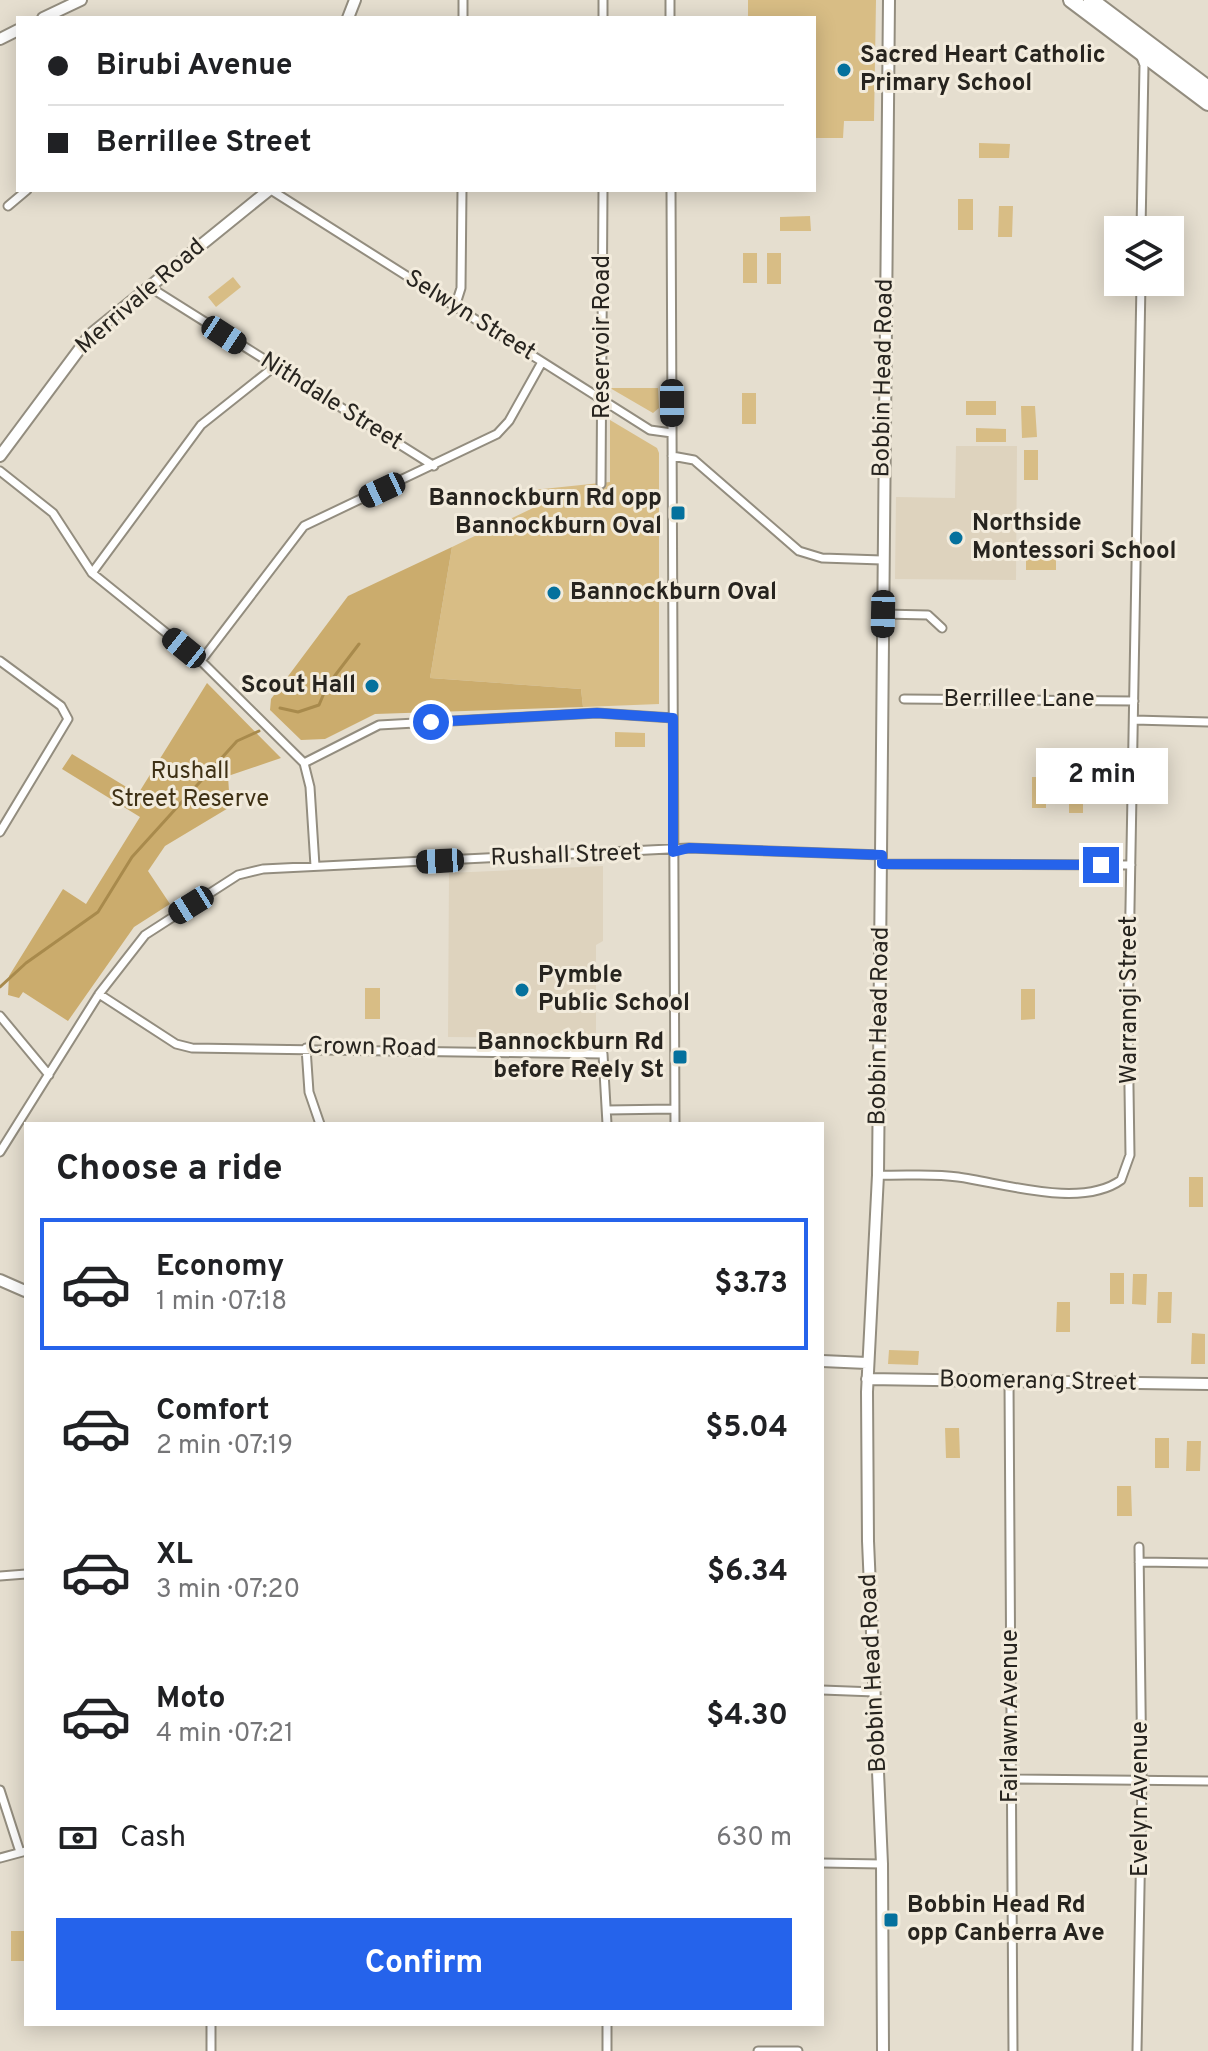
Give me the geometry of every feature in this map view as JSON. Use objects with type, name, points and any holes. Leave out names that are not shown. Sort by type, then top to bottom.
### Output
[{"type":"highway","points":[[1071,0],[1208,103]]},
{"type":"highway","points":[[1091,0],[1208,88]]},
{"type":"main road","points":[[51,16],[81,0]]},
{"type":"main road","name":"Bobbin Head Road","points":[[883,2051],[882,1864],[868,1541],[867,1363],[878,1175],[889,0]]},
{"type":"main road","name":"Merrivale Road","points":[[0,456],[90,335],[267,192]]},
{"type":"main road","points":[[0,1283],[24,1291]]},
{"type":"main road","points":[[824,1361],[867,1363]]},
{"type":"main road","name":"Boomerang Street","points":[[867,1379],[1208,1384]]},
{"type":"street","points":[[1139,51],[1144,65],[1141,216]]},
{"type":"street","points":[[8,206],[25,192]]},
{"type":"street","name":"Selwyn Street","points":[[273,192],[650,430],[672,433]]},
{"type":"street","points":[[455,307],[461,288],[462,192]]},
{"type":"street","name":"Reservoir Road","points":[[601,484],[604,400],[603,192]]},
{"type":"street","points":[[671,192],[675,1122]]},
{"type":"street","name":"Nithdale Street","points":[[148,286],[434,466]]},
{"type":"street","name":"Warrangi Street","points":[[878,1175],[957,1176],[1021,1190],[1096,1191],[1110,1188],[1121,1180],[1130,1155],[1131,865],[1141,296]]},
{"type":"street","points":[[201,661],[304,526],[434,466],[503,429],[542,362]]},
{"type":"street","points":[[92,573],[201,425],[274,367]]},
{"type":"street","points":[[672,456],[694,460],[799,551],[822,558],[882,560]]},
{"type":"street","points":[[0,471],[53,513],[92,573],[201,661],[304,763],[310,787],[315,866]]},
{"type":"street","points":[[883,614],[928,615],[942,628]]},
{"type":"street","points":[[0,661],[61,706],[68,719],[0,832]]},
{"type":"street","name":"Berrillee Lane","points":[[904,699],[1134,701]]},
{"type":"street","points":[[304,763],[379,725],[597,713],[673,718]]},
{"type":"street","points":[[1134,720],[1208,722]]},
{"type":"street","name":"Rushall Street","points":[[0,1152],[99,994],[145,935],[238,875],[263,869],[673,852],[689,848],[882,859],[1131,865]]},
{"type":"street","name":"Crown Road","points":[[99,994],[176,1044],[192,1048],[594,1051],[603,1054],[607,1110]]},
{"type":"street","points":[[0,1016],[49,1075]]},
{"type":"street","points":[[306,1048],[309,1092],[319,1122]]},
{"type":"street","points":[[607,1122],[607,1110],[673,1109]]},
{"type":"street","name":"Fairlawn Avenue","points":[[1009,1382],[1013,2051]]},
{"type":"street","name":"Evelyn Avenue","points":[[1137,2051],[1142,1780],[1139,1547]]},
{"type":"street","points":[[1139,1562],[1208,1563]]},
{"type":"street","points":[[0,1576],[24,1574]]},
{"type":"street","points":[[824,1690],[875,1692]]},
{"type":"street","points":[[1011,1779],[1208,1781]]},
{"type":"street","points":[[0,1790],[23,1851],[0,1858]]},
{"type":"street","points":[[824,1863],[882,1864]]},
{"type":"street","points":[[211,2026],[211,2051]]},
{"type":"street","points":[[607,2026],[607,2051]]},
{"type":"street","points":[[758,2051],[798,2051]]},
{"type":"shaded area","name":"Sacred Heart Catholic Primary School","points":[[748,0],[876,0],[874,121],[844,121],[843,138],[816,138],[816,16],[748,16]]},
{"type":"shaded area","points":[[979,143],[1010,144],[1009,158],[979,158]]},
{"type":"shaded area","points":[[958,199],[973,199],[973,230],[958,230]]},
{"type":"shaded area","points":[[999,206],[1013,206],[1012,237],[998,237]]},
{"type":"shaded area","points":[[810,216],[811,231],[780,231],[780,217]]},
{"type":"shaded area","points":[[743,253],[757,253],[757,283],[743,283]]},
{"type":"shaded area","points":[[767,253],[781,253],[781,284],[767,284]]},
{"type":"shaded area","points":[[233,277],[241,287],[216,307],[208,297]]},
{"type":"shaded area","points":[[610,388],[658,388],[659,408],[653,413]]},
{"type":"shaded area","points":[[742,393],[756,393],[756,424],[742,424]]},
{"type":"shaded area","points":[[966,401],[996,401],[996,415],[966,415]]},
{"type":"shaded area","points":[[1021,406],[1035,406],[1037,437],[1022,438]]},
{"type":"shaded area","name":"Bannockburn Oval","points":[[610,420],[657,448],[659,453],[659,704],[583,707],[581,689],[430,678],[452,547],[533,508],[533,490],[610,482]]},
{"type":"shaded area","points":[[976,428],[1006,429],[1006,442],[976,442]]},
{"type":"shaded area","name":"Northside Montessori School","points":[[956,446],[1017,446],[1016,580],[895,579],[896,497],[955,498]]},
{"type":"shaded area","points":[[1024,450],[1038,450],[1038,480],[1024,480]]},
{"type":"shaded area","points":[[1026,556],[1056,556],[1056,570],[1026,570]]},
{"type":"shaded area","points":[[615,732],[645,733],[645,747],[615,747]]},
{"type":"shaded area","points":[[1032,777],[1046,777],[1046,808],[1032,808]]},
{"type":"shaded area","points":[[1069,783],[1083,783],[1083,813],[1069,813]]},
{"type":"shaded area","name":"Pymble Public School","points":[[603,866],[603,941],[596,945],[596,1035],[593,1038],[448,1037],[449,873]]},
{"type":"shaded area","points":[[365,988],[380,988],[380,1019],[365,1019]]},
{"type":"shaded area","points":[[1021,989],[1035,989],[1035,1019],[1021,1020]]},
{"type":"shaded area","points":[[1189,1177],[1203,1177],[1203,1207],[1189,1207]]},
{"type":"shaded area","points":[[1110,1273],[1124,1273],[1124,1304],[1110,1304]]},
{"type":"shaded area","points":[[1133,1274],[1147,1274],[1146,1305],[1132,1304]]},
{"type":"shaded area","points":[[1158,1292],[1172,1292],[1171,1323],[1157,1323]]},
{"type":"shaded area","points":[[1057,1302],[1070,1302],[1070,1332],[1056,1332]]},
{"type":"shaded area","points":[[1192,1333],[1205,1334],[1205,1364],[1191,1364]]},
{"type":"shaded area","points":[[889,1350],[919,1351],[918,1365],[888,1364]]},
{"type":"shaded area","points":[[945,1428],[959,1428],[960,1458],[946,1458]]},
{"type":"shaded area","points":[[1155,1438],[1169,1438],[1169,1468],[1155,1468]]},
{"type":"shaded area","points":[[1187,1441],[1201,1441],[1200,1471],[1186,1471]]},
{"type":"shaded area","points":[[1117,1486],[1131,1486],[1132,1516],[1117,1516]]},
{"type":"shaded area","points":[[11,1931],[24,1931],[24,1961],[11,1961]]},
{"type":"green space","points":[[452,547],[430,678],[581,689],[583,707],[375,714],[325,739],[301,740],[270,710],[271,699],[348,596]]},
{"type":"green space","name":"Rushall Street Reserve","points":[[207,683],[281,758],[228,776],[230,807],[165,846],[148,871],[170,904],[134,927],[68,1021],[23,992],[19,998],[8,995],[9,976],[63,889],[86,904],[140,817],[62,769],[72,754],[138,794]]},
{"type":"waterway","points":[[280,708],[298,712],[319,705],[327,686],[359,644]]},
{"type":"waterway","points":[[0,987],[26,963],[98,912],[132,857],[237,741],[259,731]]},
{"type":"place","name":"Sacred Heart Catholic Primary School","points":[[844,70]]},
{"type":"place","name":"Bannockburn Rd opp Bannockburn Oval","points":[[678,513]]},
{"type":"place","name":"Northside Montessori School","points":[[956,538]]},
{"type":"place","name":"Bannockburn Oval","points":[[554,593]]},
{"type":"place","name":"Scout Hall","points":[[372,686]]},
{"type":"place","name":"Pymble Public School","points":[[522,990]]},
{"type":"place","name":"Bannockburn Rd before Reely St","points":[[680,1057]]},
{"type":"place","name":"Bobbin Head Rd opp Canberra Ave","points":[[891,1920]]},
{"type":"route","points":[[431,722],[597,713],[673,718],[673,852],[689,848],[882,855],[882,864],[1101,865]]}]
